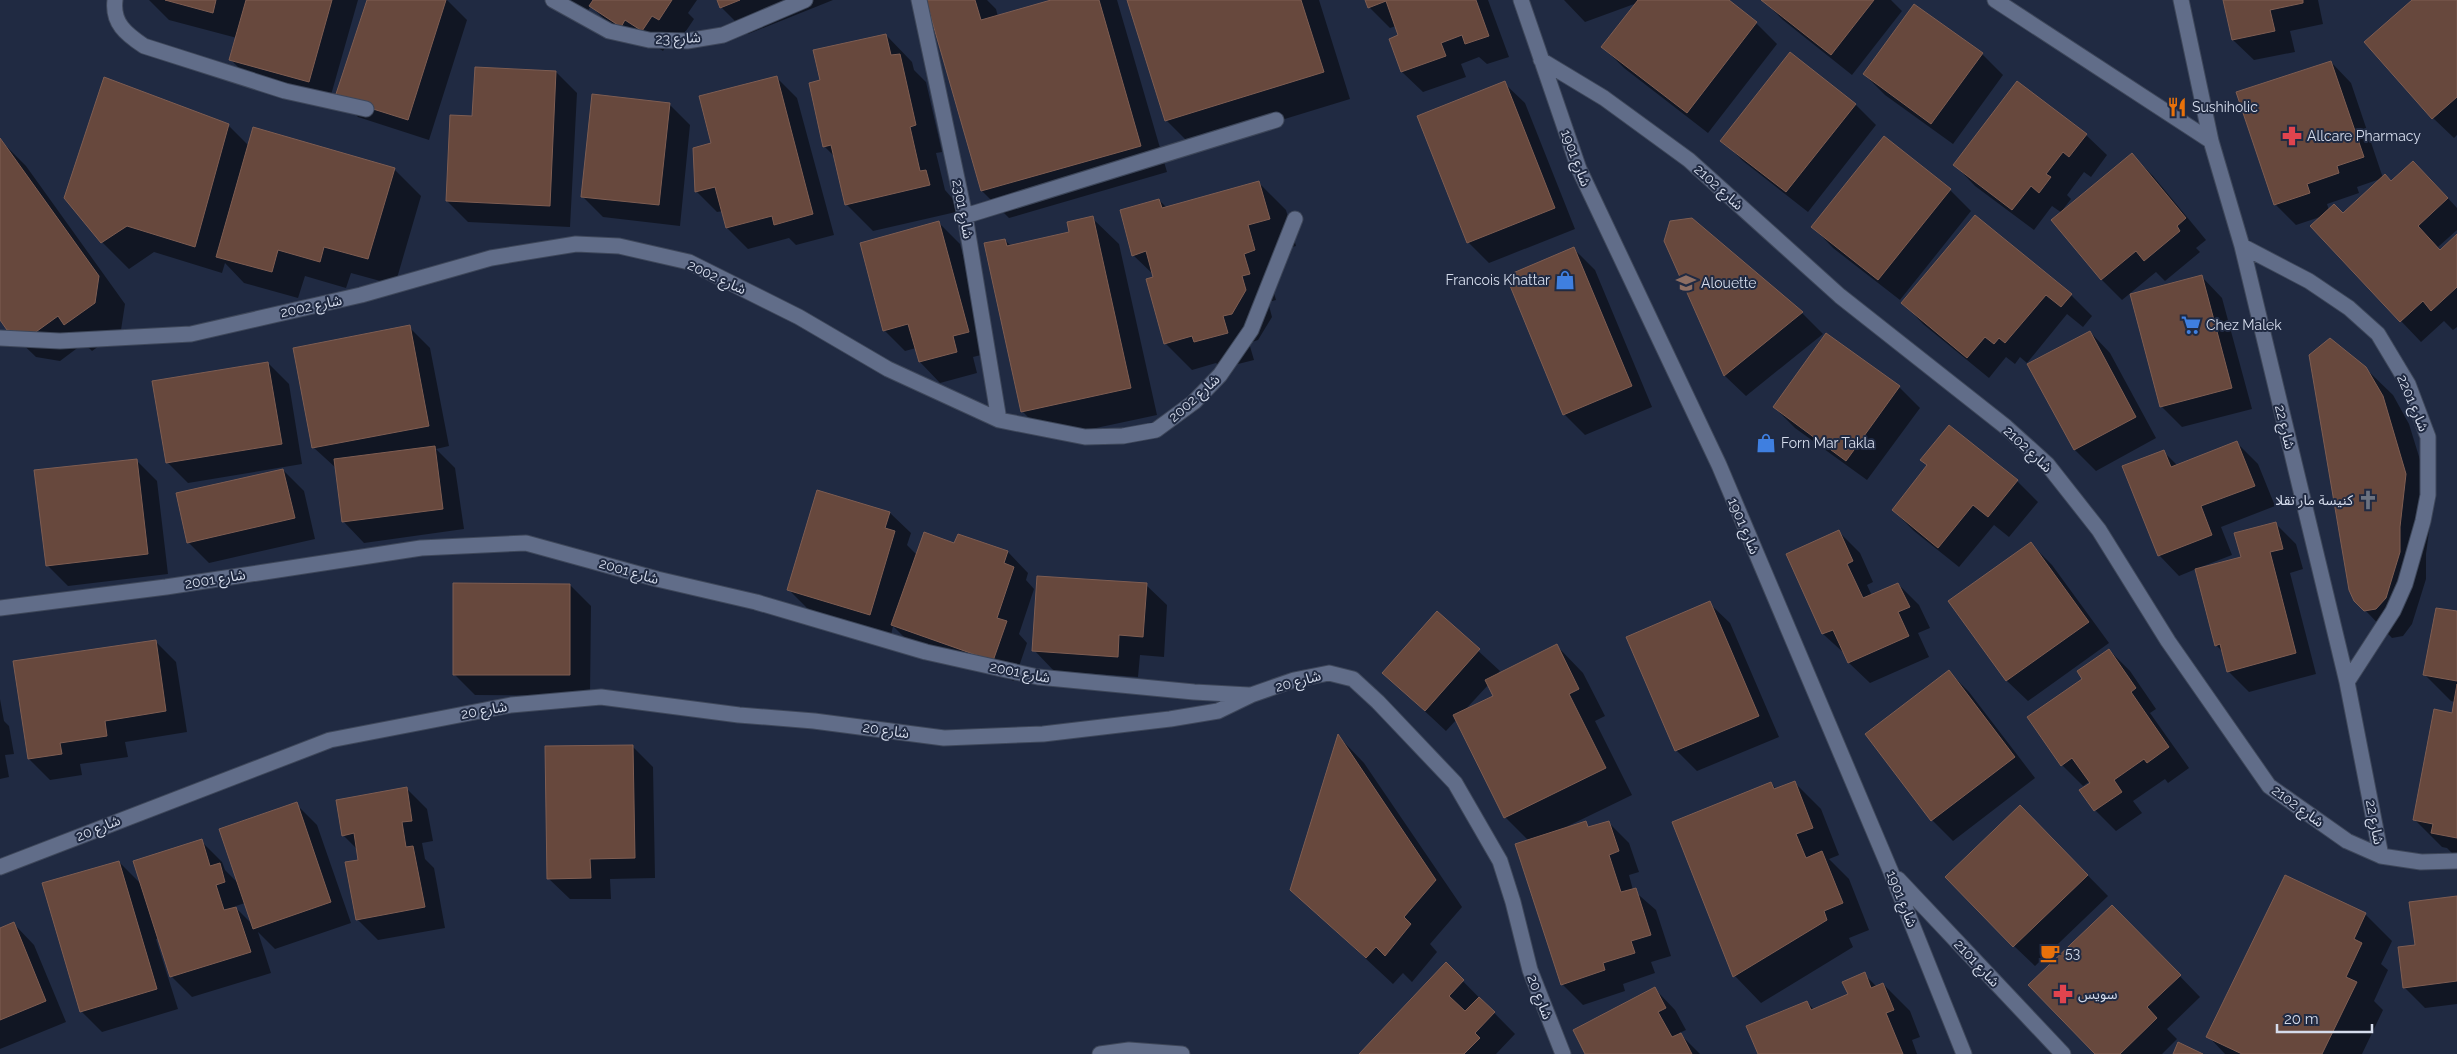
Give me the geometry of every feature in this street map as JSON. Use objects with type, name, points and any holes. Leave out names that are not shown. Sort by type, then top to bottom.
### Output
[{"type":"street","points":[[115,0],[115,15],[118,22],[126,34],[144,46],[285,91],[366,109]]},
{"type":"street","name":"شارع 23","points":[[553,0],[609,31],[649,40],[687,41],[723,35],[805,0]]},
{"type":"street","name":"شارع 2301","points":[[919,0],[965,216],[999,420]]},
{"type":"street","name":"شارع 1901","points":[[1522,0],[1579,169],[1719,464],[1891,872],[1964,1054]]},
{"type":"street","points":[[1995,0],[2211,140]]},
{"type":"street","name":"شارع 22","points":[[2181,0],[2211,140],[2242,246],[2347,682],[2381,856]]},
{"type":"street","name":"شارع 2102","points":[[1541,60],[1604,98],[1689,160],[1840,296],[2006,427],[2047,464],[2099,530],[2168,641],[2269,786],[2348,841],[2381,856],[2421,862],[2457,861]]},
{"type":"street","points":[[965,216],[1276,120]]},
{"type":"street","name":"شارع 2002","points":[[0,338],[60,341],[191,334],[361,295],[491,258],[576,244],[619,246],[689,262],[800,317],[888,369],[999,420],[1085,437],[1123,436],[1156,430],[1173,419],[1220,375],[1251,330],[1295,219]]},
{"type":"street","name":"شارع 2201","points":[[2242,246],[2309,281],[2349,308],[2378,334],[2408,384],[2428,437],[2428,495],[2415,552],[2405,584],[2393,611],[2347,682]]},
{"type":"street","name":"شارع 2001","points":[[0,608],[166,587],[421,548],[526,544],[657,579],[756,602],[926,652],[1038,677],[1194,692],[1251,695]]},
{"type":"street","name":"شارع 20","points":[[0,867],[330,740],[511,705],[601,697],[944,738],[1043,734],[1134,721],[1170,719],[1218,710],[1251,695],[1294,680],[1329,673],[1354,679],[1455,784],[1500,861],[1513,902],[1530,970],[1563,1054]]},
{"type":"street","name":"شارع 2101","points":[[1891,872],[2063,1054]]},
{"type":"street","points":[[1100,1054],[1130,1050],[1182,1054]]},
{"type":"building","points":[[165,0],[216,0],[213,13]]},
{"type":"building","points":[[246,0],[332,0],[309,82],[229,60]]},
{"type":"building","points":[[367,0],[446,0],[408,120],[335,97]]},
{"type":"building","points":[[593,0],[672,0],[659,20],[652,16],[642,31],[625,20],[621,27],[589,6]]},
{"type":"building","points":[[717,0],[740,0],[720,8]]},
{"type":"building","points":[[926,0],[975,0],[981,20],[1051,0],[1099,0],[1141,146],[981,191]]},
{"type":"building","points":[[1127,0],[1301,0],[1324,72],[1165,121]]},
{"type":"building","points":[[1365,0],[1476,0],[1489,36],[1465,44],[1462,35],[1441,43],[1446,56],[1401,72],[1389,39],[1398,35],[1386,1],[1368,8]]},
{"type":"building","points":[[1638,0],[1729,0],[1757,22],[1687,113],[1601,47]]},
{"type":"building","points":[[1761,0],[1874,0],[1831,55]]},
{"type":"building","points":[[2223,0],[2303,0],[2303,3],[2270,10],[2275,31],[2232,40]]},
{"type":"building","points":[[2412,0],[2457,0],[2457,97],[2432,119],[2364,42]]},
{"type":"building","points":[[1914,4],[1983,53],[1931,124],[1863,74]]},
{"type":"building","points":[[886,34],[891,55],[900,54],[916,125],[910,127],[920,171],[926,170],[930,185],[845,205],[831,145],[823,147],[809,83],[820,80],[813,50]]},
{"type":"building","points":[[1790,52],[1856,104],[1786,192],[1720,141]]},
{"type":"building","points":[[2331,61],[2364,157],[2337,166],[2339,173],[2307,184],[2310,193],[2274,205],[2236,92]]},
{"type":"building","points":[[475,67],[556,71],[550,206],[446,201],[450,115],[472,116]]},
{"type":"building","points":[[777,76],[813,214],[774,225],[772,216],[726,228],[715,187],[695,192],[693,148],[711,143],[699,96]]},
{"type":"building","points":[[104,77],[229,124],[195,247],[127,226],[101,243],[64,198]]},
{"type":"building","points":[[1505,81],[1555,208],[1467,243],[1417,116]]},
{"type":"building","points":[[2017,81],[2087,134],[2069,157],[2063,152],[2046,174],[2051,177],[2039,193],[2031,186],[2012,210],[1953,165]]},
{"type":"building","points":[[592,94],[670,103],[659,205],[581,197]]},
{"type":"building","points":[[253,127],[395,168],[368,259],[324,247],[320,262],[278,250],[272,272],[216,257]]},
{"type":"building","points":[[1884,136],[1951,189],[1878,280],[1811,227]]},
{"type":"building","points":[[0,138],[99,276],[95,303],[64,325],[58,316],[33,334],[7,330],[0,320]]},
{"type":"building","points":[[2132,153],[2186,218],[2177,226],[2180,231],[2144,261],[2136,251],[2101,280],[2051,220]]},
{"type":"building","points":[[2413,161],[2448,198],[2418,226],[2440,250],[2457,234],[2457,287],[2431,311],[2423,301],[2400,322],[2310,226],[2334,204],[2343,213],[2385,174],[2391,181]]},
{"type":"building","points":[[1259,181],[1270,219],[1248,225],[1255,250],[1244,254],[1250,274],[1242,276],[1246,290],[1232,314],[1223,316],[1228,333],[1194,342],[1192,336],[1164,344],[1146,279],[1153,277],[1146,251],[1132,256],[1120,210],[1159,199],[1162,208]]},
{"type":"building","points":[[1975,215],[2072,294],[2061,307],[2046,295],[2005,343],[1999,338],[1994,344],[1985,337],[1967,358],[1901,303]]},
{"type":"building","points":[[1093,216],[1131,388],[1021,412],[984,243],[1005,239],[1007,246],[1069,232],[1067,222]]},
{"type":"building","points":[[1692,218],[1803,312],[1724,376],[1664,241],[1670,221]]},
{"type":"building","points":[[939,221],[969,332],[953,336],[957,352],[919,362],[908,324],[883,331],[860,243]]},
{"type":"building","points":[[1574,247],[1632,386],[1563,415],[1506,276]]},
{"type":"building","points":[[2202,275],[2232,388],[2160,407],[2130,294]]},
{"type":"building","points":[[410,325],[429,426],[312,448],[293,348]]},
{"type":"building","points":[[2090,331],[2136,417],[2074,450],[2027,364]]},
{"type":"building","points":[[1826,333],[1900,386],[1846,461],[1773,407]]},
{"type":"building","name":"كنيسة مار تقلا","points":[[2330,338],[2366,367],[2383,396],[2406,474],[2400,527],[2400,552],[2386,598],[2376,609],[2364,611],[2354,601],[2349,590],[2309,355]]},
{"type":"building","points":[[268,362],[282,444],[166,463],[152,381]]},
{"type":"building","points":[[1949,425],[2018,480],[1988,517],[1973,505],[1938,548],[1892,510],[1927,465],[1920,460]]},
{"type":"building","points":[[2237,441],[2255,486],[2201,506],[2212,535],[2158,556],[2122,466],[2164,450],[2171,467]]},
{"type":"building","points":[[435,446],[443,509],[342,522],[334,459]]},
{"type":"building","points":[[137,459],[148,554],[46,566],[34,470]]},
{"type":"building","points":[[283,469],[295,518],[187,543],[176,493]]},
{"type":"building","points":[[817,490],[890,512],[885,528],[895,531],[870,615],[787,590]]},
{"type":"building","points":[[2276,522],[2283,549],[2270,552],[2296,653],[2227,672],[2220,644],[2215,646],[2195,569],[2241,557],[2234,533]]},
{"type":"building","points":[[1839,530],[1853,561],[1847,564],[1863,598],[1898,583],[1910,607],[1898,612],[1909,636],[1848,663],[1833,630],[1822,634],[1786,554]]},
{"type":"building","points":[[924,532],[954,543],[958,534],[1008,551],[1004,563],[1014,567],[997,618],[1007,621],[993,661],[891,625]]},
{"type":"building","points":[[2031,542],[2089,622],[2006,681],[1948,601]]},
{"type":"building","points":[[1037,576],[1147,583],[1143,637],[1119,635],[1118,657],[1032,651]]},
{"type":"building","points":[[453,583],[570,584],[570,675],[453,675]]},
{"type":"building","points":[[1710,601],[1759,716],[1675,751],[1626,637]]},
{"type":"building","points":[[2436,608],[2457,611],[2457,681],[2423,675]]},
{"type":"building","points":[[1437,611],[1480,649],[1425,711],[1382,673]]},
{"type":"building","points":[[156,640],[166,711],[105,721],[107,736],[60,743],[62,754],[28,759],[13,661]]},
{"type":"building","points":[[1557,644],[1579,689],[1569,694],[1606,768],[1504,818],[1453,715],[1493,696],[1485,680]]},
{"type":"building","points":[[2109,649],[2136,688],[2131,692],[2169,747],[2147,763],[2144,759],[2114,780],[2122,792],[2094,811],[2079,790],[2090,783],[2072,758],[2061,766],[2027,717],[2082,679],[2077,671]]},
{"type":"building","points":[[1949,670],[2015,757],[1931,821],[1865,734]]},
{"type":"building","points":[[2457,684],[2457,838],[2431,833],[2433,824],[2413,820],[2434,709],[2452,713]]},
{"type":"building","points":[[1338,734],[1436,880],[1404,917],[1411,924],[1385,956],[1376,947],[1366,958],[1290,890]]},
{"type":"building","points":[[633,745],[635,858],[590,859],[591,878],[547,879],[545,746]]},
{"type":"building","points":[[1795,781],[1813,828],[1796,834],[1806,858],[1822,851],[1843,903],[1824,911],[1827,920],[1733,977],[1672,822],[1771,782],[1774,789]]},
{"type":"building","points":[[407,787],[412,821],[402,822],[406,847],[413,846],[425,907],[356,920],[345,862],[358,860],[354,833],[342,836],[336,800]]},
{"type":"building","points":[[297,802],[331,902],[253,929],[219,829]]},
{"type":"building","points":[[2020,805],[2088,875],[2013,947],[1945,877]]},
{"type":"building","points":[[1586,821],[1588,827],[1609,821],[1619,851],[1609,855],[1621,892],[1636,888],[1651,935],[1631,941],[1635,953],[1603,963],[1605,970],[1561,985],[1515,844]]},
{"type":"building","points":[[202,839],[210,866],[220,863],[225,882],[216,885],[224,910],[236,907],[251,952],[170,977],[133,861]]},
{"type":"building","points":[[119,861],[157,989],[80,1012],[42,883]]},
{"type":"building","points":[[2285,875],[2366,913],[2354,939],[2362,943],[2346,977],[2357,982],[2322,1054],[2242,1054],[2206,1037]]},
{"type":"building","points":[[2457,896],[2457,981],[2403,988],[2398,947],[2415,945],[2409,902]]},
{"type":"building","points":[[2112,905],[2181,975],[2147,1007],[2157,1018],[2120,1054],[2095,1054],[2028,985]]},
{"type":"building","points":[[14,922],[46,1001],[0,1020],[0,928]]},
{"type":"building","points":[[1446,962],[1464,980],[1449,996],[1465,1011],[1479,997],[1495,1012],[1475,1033],[1480,1038],[1464,1054],[1359,1054]]},
{"type":"building","points":[[1865,972],[1871,988],[1883,983],[1894,1010],[1886,1013],[1903,1054],[1758,1054],[1746,1026],[1807,1001],[1811,1010],[1848,994],[1842,982]]},
{"type":"building","points":[[1655,987],[1666,1008],[1658,1012],[1672,1037],[1681,1033],[1692,1054],[1585,1054],[1573,1030]]},
{"type":"building","points":[[2178,1042],[2203,1054],[2173,1054]]},
{"type":"place","name":"Sushiholic","points":[[2177,107]]},
{"type":"place","name":"Allcare Pharmacy","points":[[2292,136]]},
{"type":"place","name":"Francois Khattar","points":[[1565,280]]},
{"type":"place","name":"Alouette","points":[[1686,283]]},
{"type":"place","name":"Chez Malek","points":[[2191,325]]},
{"type":"place","name":"Forn Mar Takla","points":[[1766,443]]},
{"type":"place","name":"كنيسة مار تقلا","points":[[2368,500]]},
{"type":"place","name":"53","points":[[2050,953]]},
{"type":"place","name":"سويس","points":[[2063,994]]}]
